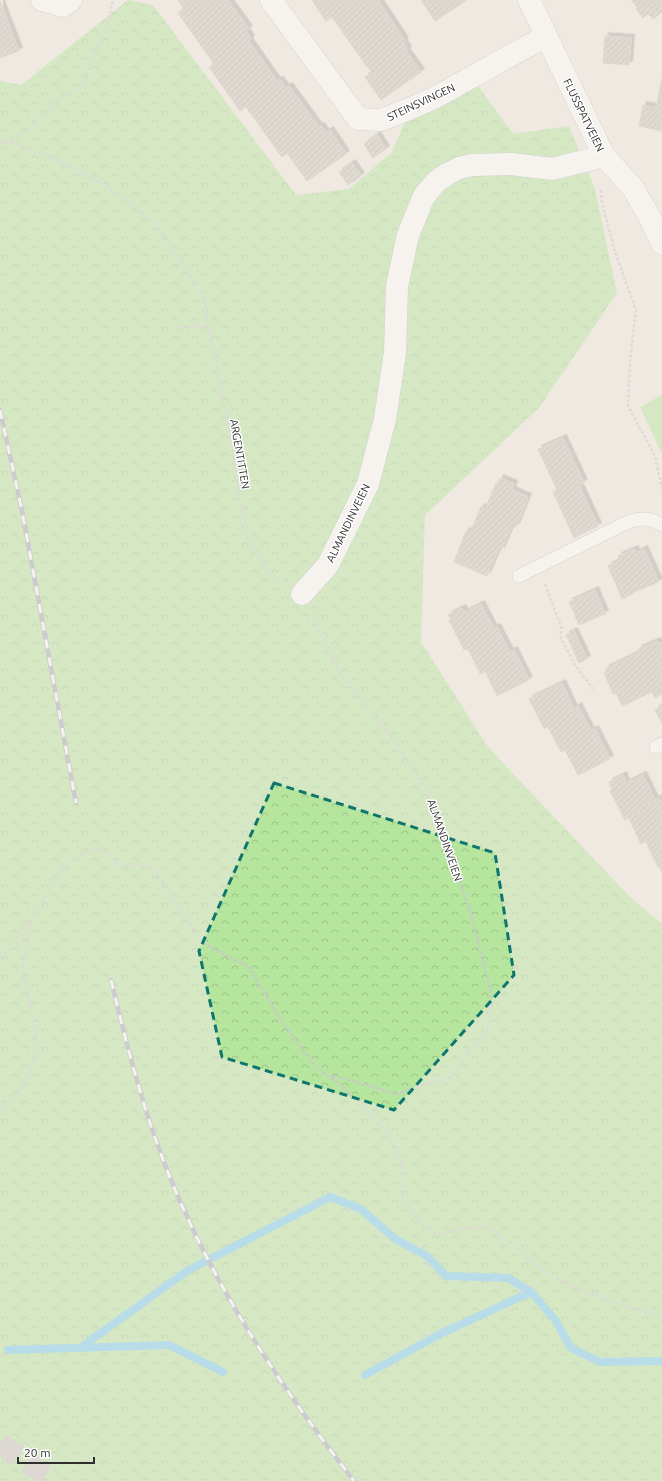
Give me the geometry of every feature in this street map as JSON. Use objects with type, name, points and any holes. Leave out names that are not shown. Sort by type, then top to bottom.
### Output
[{"type":"street","points":[[42,0],[63,6],[71,0]]},
{"type":"street","name":"STEINSVINGEN","points":[[271,0],[358,119],[381,120],[434,98],[546,36]]},
{"type":"street","name":"FLUSSPATVEIEN","points":[[529,0],[604,156],[633,188],[662,243]]},
{"type":"street","name":"ALMANDINVEIEN","points":[[302,594],[328,565],[368,484],[385,419],[395,353],[397,286],[408,235],[424,196],[436,182],[447,174],[459,168],[472,165],[511,164],[552,169],[604,156]]},
{"type":"lane","points":[[519,576],[630,521],[641,518],[652,520],[662,525]]},
{"type":"path","points":[[9,142],[35,122],[60,97],[81,86],[108,21],[113,0]]},
{"type":"path","name":"ARGENTITTEN","points":[[0,142],[9,142],[45,155],[84,174],[119,194],[154,223],[180,259],[204,298],[232,444],[240,501],[247,536],[268,572],[302,594]]},
{"type":"path","points":[[604,156],[601,184],[602,203],[615,252],[636,310],[630,361],[628,406],[655,456],[662,489]]},
{"type":"path","points":[[176,328],[208,325]]},
{"type":"path","points":[[538,566],[562,627],[561,638],[575,665],[582,672],[593,689]]},
{"type":"path","name":"ALMANDINVEIEN","points":[[302,594],[340,674],[394,740],[430,796],[470,910],[491,994],[490,1024],[451,1077],[395,1094],[357,1082],[328,1076]]},
{"type":"path","points":[[0,958],[9,949],[31,918],[62,869],[81,855],[103,848],[118,864],[151,866],[200,940],[215,950],[248,966],[284,1025],[318,1068],[339,1084],[373,1116],[394,1142],[402,1164],[400,1184],[403,1200],[419,1222],[440,1235],[461,1228],[486,1226],[510,1242],[534,1265],[570,1286],[621,1305],[662,1316]]},
{"type":"path","points":[[0,1110],[24,1085],[38,1050],[32,1011],[23,972],[31,918]]},
{"type":"highlighted area","points":[[274,783],[495,853],[514,975],[394,1110],[222,1057],[199,951]]},
{"type":"green space","points":[[128,0],[153,5],[296,195],[349,189],[392,152],[405,122],[476,83],[513,134],[569,126],[595,189],[617,293],[539,408],[425,515],[421,642],[488,747],[629,896],[662,924],[662,1481],[0,1481],[0,81],[21,85]]},
{"type":"green space","points":[[662,395],[662,454],[640,407]]},
{"type":"building","points":[[178,0],[228,0],[249,29],[246,31],[251,39],[249,41],[277,81],[280,80],[286,88],[289,86],[319,127],[321,126],[326,133],[330,130],[346,154],[307,181],[287,153],[282,157],[246,107],[240,111],[209,67],[214,64],[178,13],[184,9]]},
{"type":"building","points":[[312,0],[378,0],[405,41],[403,42],[408,50],[406,51],[421,72],[381,100],[365,77],[372,73],[368,67],[332,17],[326,21]]},
{"type":"building","points":[[421,0],[467,0],[435,21]]},
{"type":"building","points":[[631,0],[648,0],[638,8]]},
{"type":"building","points":[[648,0],[662,0],[662,12],[653,19],[648,14],[643,18],[636,9]]},
{"type":"building","points":[[0,1],[19,51],[0,58]]},
{"type":"building","points":[[605,36],[631,38],[629,65],[603,63]]},
{"type":"building","points":[[662,78],[662,131],[639,126],[643,105],[656,108]]},
{"type":"building","points":[[377,135],[386,149],[373,158],[364,144]]},
{"type":"building","points":[[352,163],[361,176],[348,185],[339,172]]},
{"type":"building","points":[[563,438],[584,483],[579,485],[598,526],[574,538],[553,492],[557,490],[538,449]]},
{"type":"building","points":[[500,478],[514,484],[512,490],[528,497],[516,527],[512,526],[501,551],[498,550],[487,576],[454,562],[466,531],[470,533],[481,507],[485,509],[496,483],[498,484]]},
{"type":"building","points":[[635,549],[636,553],[644,549],[659,582],[634,592],[622,599],[608,566],[620,560],[618,556]]},
{"type":"building","points":[[595,590],[605,614],[579,625],[569,602]]},
{"type":"building","points":[[481,604],[494,629],[497,627],[510,652],[514,650],[529,680],[497,696],[485,671],[480,674],[468,649],[464,650],[448,615],[462,608],[465,612]]},
{"type":"building","points":[[574,631],[587,659],[579,663],[566,635]]},
{"type":"building","points":[[657,641],[658,643],[662,642],[662,694],[655,698],[652,692],[622,706],[616,693],[613,694],[604,673],[606,672],[605,669],[640,652],[638,649]]},
{"type":"building","points":[[562,683],[574,709],[578,706],[591,731],[595,729],[610,759],[578,775],[565,750],[561,752],[548,727],[544,729],[529,699]]},
{"type":"building","points":[[662,706],[662,723],[655,710]]},
{"type":"building","points":[[623,775],[626,783],[643,775],[655,800],[641,807],[643,811],[625,820],[610,791],[612,790],[609,782]]},
{"type":"building","points":[[659,798],[662,805],[662,828],[657,830],[660,835],[641,844],[629,819],[643,811],[641,807]]},
{"type":"building","points":[[662,828],[662,872],[646,842],[660,835],[657,830]]},
{"type":"waterway","points":[[80,1348],[187,1271],[330,1197],[361,1209],[395,1239],[427,1256],[446,1276],[508,1278],[531,1292],[556,1321],[571,1348],[600,1362],[662,1361]]},
{"type":"waterway","points":[[365,1375],[442,1333],[531,1292]]},
{"type":"waterway","points":[[8,1350],[169,1345],[223,1372]]},
{"type":"tunnel","points":[[0,1444],[54,1481]]},
{"type":"railway","points":[[0,410],[22,511],[76,803]]},
{"type":"railway","points":[[111,980],[130,1054],[151,1126],[169,1175],[189,1222],[212,1268],[264,1356],[323,1440],[354,1481]]}]
